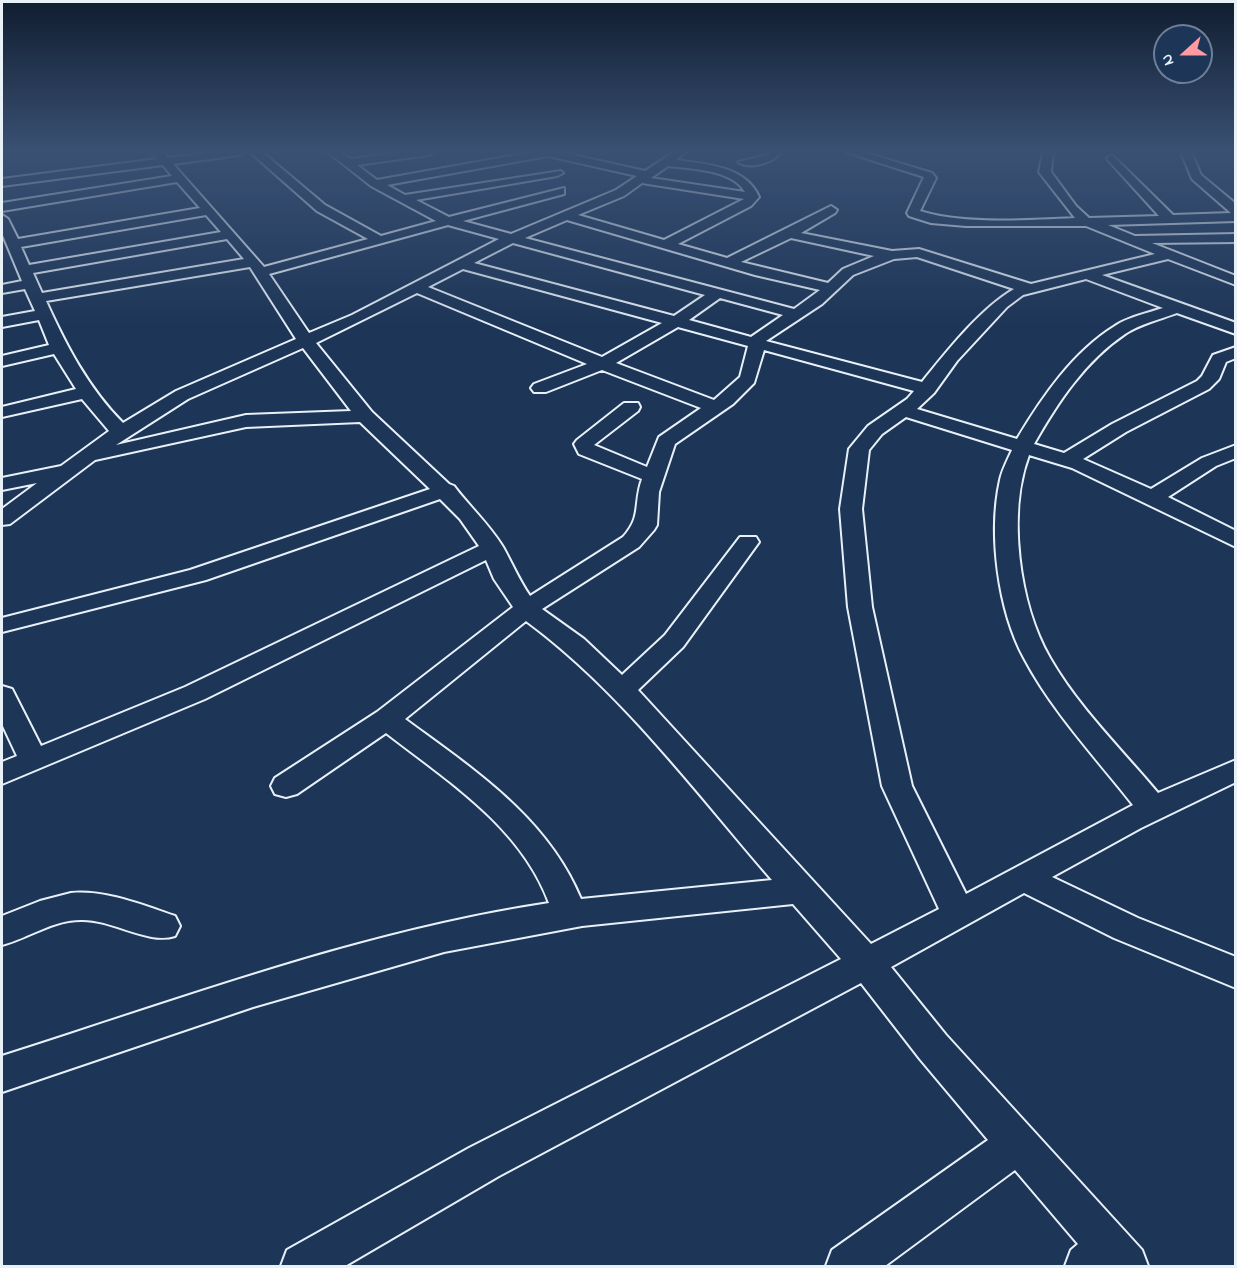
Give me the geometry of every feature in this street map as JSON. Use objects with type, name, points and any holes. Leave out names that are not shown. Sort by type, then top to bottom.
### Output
[{"type":"street","points":[[10,251],[205,211]]},
{"type":"street","points":[[206,211],[258,267],[305,340],[365,416],[447,490],[468,514],[492,548],[506,579],[526,609],[574,645],[622,690],[802,890],[867,964],[933,1047],[1018,1143],[1107,1260]]},
{"type":"street","points":[[327,211],[381,241]]},
{"type":"street","points":[[426,211],[447,221],[510,239],[560,249],[795,314]]},
{"type":"street","points":[[2,322],[42,306],[258,267],[381,241],[484,211]]},
{"type":"street","points":[[2,519],[121,432],[182,395],[358,318],[510,239],[578,211]]},
{"type":"street","points":[[665,245],[731,211]]},
{"type":"street","points":[[728,263],[789,234],[829,211]]},
{"type":"street","points":[[914,211],[913,213],[921,218],[989,223],[1236,217]]},
{"type":"street","points":[[1075,211],[1085,220],[1128,240],[1236,281]]},
{"type":"street","points":[[1162,211],[1169,219]]},
{"type":"street","points":[[567,216],[728,263],[831,288]]},
{"type":"street","points":[[2,219],[10,251],[28,276],[59,348],[86,392],[121,432]]},
{"type":"street","points":[[789,234],[893,255],[919,253],[943,263],[1028,288]]},
{"type":"street","points":[[2,289],[28,276],[229,235]]},
{"type":"street","points":[[1128,240],[1236,238]]},
{"type":"street","points":[[286,786],[387,719],[526,609],[631,542],[646,525],[652,476],[666,441],[728,400],[748,379],[756,356],[755,343],[759,337],[817,301],[848,272],[893,255]]},
{"type":"street","points":[[959,915],[897,786],[860,607],[851,509],[859,449],[875,430],[904,411],[928,389],[951,357],[1002,304],[1028,288],[1166,255]]},
{"type":"street","points":[[460,264],[928,389]]},
{"type":"street","points":[[1088,275],[1236,329]]},
{"type":"street","points":[[417,288],[604,363],[640,380],[716,407]]},
{"type":"street","points":[[540,388],[604,363],[677,321],[717,294]]},
{"type":"street","points":[[1152,807],[1062,696],[1036,657],[1010,585],[1007,536],[1010,479],[1023,446],[1045,408],[1080,364],[1121,329],[1176,308]]},
{"type":"street","points":[[2,361],[59,348]]},
{"type":"street","points":[[1067,460],[1119,428],[1203,385],[1210,379],[1219,359],[1236,352]]},
{"type":"street","points":[[2,412],[86,392]]},
{"type":"street","points":[[631,407],[584,444],[586,450],[598,457],[652,476]]},
{"type":"street","points":[[904,411],[1067,460],[1152,497],[1236,540]]},
{"type":"street","points":[[86,458],[246,421],[365,416]]},
{"type":"street","points":[[1152,497],[1209,462],[1236,451]]},
{"type":"street","points":[[2,484],[69,471]]},
{"type":"street","points":[[2,626],[198,575],[447,490]]},
{"type":"street","points":[[622,690],[674,641],[748,542]]},
{"type":"street","points":[[2,774],[195,693],[492,548]]},
{"type":"street","points":[[2,695],[33,760]]},
{"type":"street","points":[[387,719],[484,795],[530,840],[546,861],[570,914]]},
{"type":"street","points":[[303,1266],[484,1162],[867,964],[1152,807],[1236,770]]},
{"type":"street","points":[[1023,877],[1126,928],[1236,973]]},
{"type":"street","points":[[2,1074],[344,963],[508,925],[570,914],[802,890]]},
{"type":"street","points":[[2,931],[37,915],[81,906],[163,926]]},
{"type":"street","points":[[848,1266],[1018,1143]]}]
